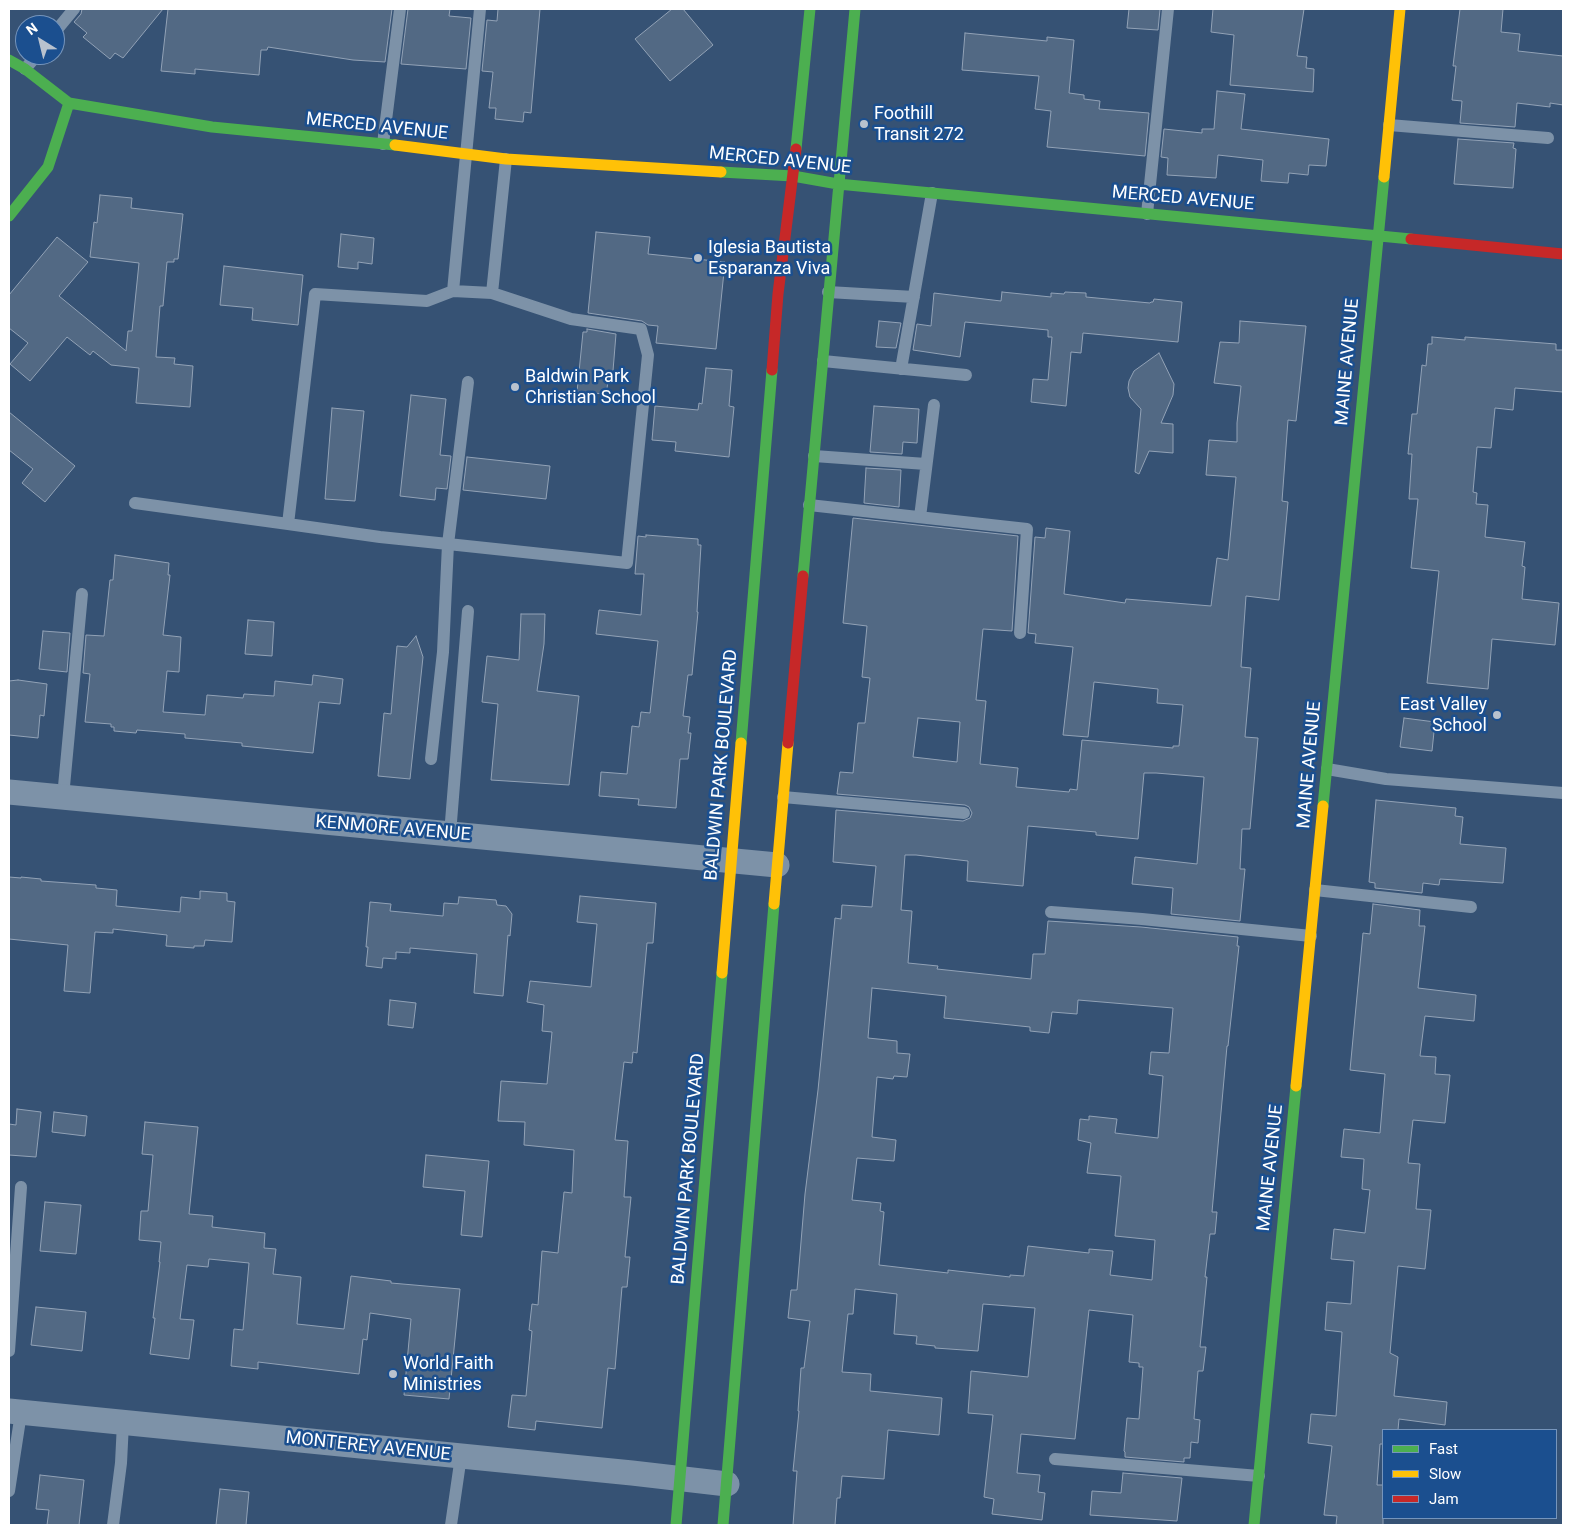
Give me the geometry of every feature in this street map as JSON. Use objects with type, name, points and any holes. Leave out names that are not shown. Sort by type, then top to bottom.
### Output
[{"type":"main road","name":"BALDWIN PARK BOULEVARD","points":[[676,1525],[682,1478],[778,294],[793,176],[810,9]]},
{"type":"main road","points":[[723,1525],[777,865],[855,9]]},
{"type":"main road","name":"MAINE AVENUE","points":[[1254,1525],[1400,9]]},
{"type":"main road","name":"MERCED AVENUE","points":[[9,60],[25,69],[69,103],[212,127],[506,159],[793,176],[838,184],[1563,254]]},
{"type":"main road","points":[[9,216],[48,167],[69,103]]},
{"type":"street","name":"KENMORE AVENUE","points":[[9,792],[777,865]]},
{"type":"street","name":"MONTEREY AVENUE","points":[[15,1412],[727,1484]]},
{"type":"lane","points":[[65,20],[74,9]]},
{"type":"lane","points":[[382,144],[400,9]]},
{"type":"lane","points":[[453,291],[480,9]]},
{"type":"lane","points":[[1147,214],[1168,9]]},
{"type":"lane","points":[[25,69],[28,65]]},
{"type":"lane","points":[[1389,126],[1548,138]]},
{"type":"lane","points":[[492,293],[506,159]]},
{"type":"lane","points":[[901,369],[932,193]]},
{"type":"lane","points":[[135,503],[380,537],[627,563],[648,355],[642,328],[571,319],[492,293],[453,291],[427,301],[316,294],[288,524]]},
{"type":"lane","points":[[828,292],[914,296]]},
{"type":"lane","points":[[822,361],[966,375]]},
{"type":"lane","points":[[431,759],[443,652],[448,544],[468,382]]},
{"type":"lane","points":[[920,517],[934,405]]},
{"type":"lane","points":[[814,456],[926,464]]},
{"type":"lane","points":[[810,505],[1027,529],[1020,633]]},
{"type":"lane","points":[[63,797],[82,594]]},
{"type":"lane","points":[[450,834],[468,611]]},
{"type":"lane","points":[[1327,769],[1386,779],[1563,793]]},
{"type":"lane","points":[[783,797],[964,813]]},
{"type":"lane","points":[[1315,890],[1470,907]]},
{"type":"lane","points":[[1051,912],[1311,936]]},
{"type":"lane","points":[[9,1351],[21,1187]]},
{"type":"lane","points":[[9,1491],[15,1412]]},
{"type":"lane","points":[[113,1525],[122,1463],[123,1423]]},
{"type":"lane","points":[[451,1525],[461,1456]]},
{"type":"lane","points":[[1055,1459],[1259,1476]]},
{"type":"building","points":[[82,9],[163,9],[123,58],[115,53],[110,59],[83,37],[87,33],[74,22],[81,14]]},
{"type":"building","points":[[168,9],[392,9],[385,62],[353,60],[268,47],[267,50],[261,50],[259,75],[195,69],[195,74],[161,71]]},
{"type":"building","points":[[408,9],[450,9],[449,16],[471,18],[466,69],[401,64]]},
{"type":"building","points":[[498,9],[540,9],[531,113],[524,112],[523,122],[495,119],[496,108],[489,108],[493,72],[482,71],[487,20],[497,21]]},
{"type":"building","points":[[672,9],[683,9],[713,45],[670,81],[635,39]]},
{"type":"building","points":[[1129,9],[1160,9],[1158,30],[1127,28]]},
{"type":"building","points":[[1213,9],[1304,9],[1297,56],[1307,57],[1306,68],[1314,69],[1313,92],[1230,85],[1234,35],[1211,32]]},
{"type":"building","points":[[1460,9],[1503,9],[1501,32],[1520,34],[1518,51],[1563,56],[1563,105],[1550,103],[1550,107],[1517,103],[1515,127],[1460,123],[1462,101],[1452,100],[1456,66],[1453,66]]},
{"type":"building","points":[[965,33],[1047,41],[1047,37],[1074,40],[1069,93],[1084,95],[1084,99],[1100,101],[1099,109],[1149,113],[1145,156],[1047,147],[1051,111],[1035,109],[1039,76],[962,70]]},
{"type":"building","points":[[1217,91],[1245,94],[1241,129],[1329,139],[1326,166],[1309,165],[1308,175],[1289,173],[1288,183],[1261,181],[1263,160],[1218,155],[1216,178],[1167,175],[1168,158],[1161,157],[1164,129],[1202,133],[1202,129],[1214,129]]},
{"type":"building","points":[[1458,139],[1514,143],[1513,148],[1516,149],[1513,188],[1454,184]]},
{"type":"building","points":[[100,195],[132,198],[131,208],[183,214],[178,259],[174,259],[174,262],[167,262],[163,306],[160,306],[156,357],[175,358],[174,364],[193,366],[190,407],[136,403],[139,368],[111,365],[93,351],[90,355],[67,337],[30,381],[10,364],[28,343],[9,328],[9,295],[57,237],[88,262],[59,296],[126,351],[128,331],[132,331],[139,263],[90,257],[94,222],[97,223]]},
{"type":"building","points":[[596,232],[650,237],[648,254],[725,262],[716,349],[656,343],[658,326],[648,325],[642,321],[588,313]]},
{"type":"building","points":[[341,234],[374,238],[372,264],[358,262],[358,269],[338,267]]},
{"type":"building","points":[[224,266],[303,275],[298,325],[252,320],[253,308],[220,305]]},
{"type":"building","points":[[1002,292],[1051,297],[1051,293],[1086,293],[1086,297],[1150,303],[1154,299],[1182,302],[1178,342],[1083,333],[1081,353],[1071,352],[1066,406],[1031,402],[1033,379],[1048,380],[1052,337],[1048,337],[1048,330],[965,322],[960,357],[913,350],[917,324],[931,326],[934,293],[1001,301]]},
{"type":"building","points":[[879,321],[901,323],[896,348],[876,347]]},
{"type":"building","points":[[1240,321],[1306,326],[1296,421],[1288,420],[1282,501],[1288,502],[1279,600],[1246,596],[1241,667],[1251,668],[1245,737],[1258,738],[1250,829],[1242,829],[1240,869],[1245,869],[1240,921],[1171,914],[1173,888],[1132,884],[1135,857],[1197,864],[1204,777],[1156,773],[1144,773],[1138,839],[1096,835],[1096,832],[1028,826],[1023,886],[967,881],[968,861],[905,855],[901,910],[912,911],[908,963],[938,966],[937,969],[1031,979],[1033,954],[1045,954],[1048,921],[1141,927],[1238,937],[1237,946],[1239,946],[1227,1046],[1212,1212],[1217,1212],[1215,1234],[1210,1234],[1205,1277],[1207,1277],[1200,1347],[1206,1347],[1203,1371],[1198,1371],[1194,1419],[1200,1420],[1198,1443],[1191,1442],[1190,1458],[1184,1458],[1184,1462],[1125,1457],[1127,1418],[1139,1419],[1143,1367],[1139,1367],[1139,1363],[1129,1362],[1133,1315],[1089,1310],[1075,1439],[1021,1434],[1017,1473],[1040,1475],[1038,1492],[1045,1493],[1042,1520],[992,1514],[994,1499],[984,1497],[993,1415],[968,1413],[971,1371],[1028,1377],[1035,1308],[983,1304],[978,1351],[935,1348],[935,1346],[916,1344],[917,1336],[894,1334],[897,1294],[855,1289],[853,1314],[848,1314],[842,1372],[871,1374],[870,1391],[942,1398],[939,1435],[888,1430],[884,1479],[842,1476],[840,1498],[837,1498],[835,1525],[793,1525],[797,1471],[793,1471],[801,1368],[804,1368],[810,1321],[788,1318],[791,1290],[797,1290],[805,1194],[818,1090],[835,918],[841,919],[842,905],[872,907],[876,866],[833,862],[836,810],[963,821],[970,818],[972,813],[969,807],[965,805],[837,794],[840,772],[853,773],[858,723],[865,723],[870,678],[862,677],[867,626],[843,623],[853,518],[1018,536],[1012,631],[983,629],[976,700],[986,701],[980,764],[1018,768],[1016,787],[1069,792],[1070,789],[1077,790],[1082,740],[1173,748],[1173,746],[1179,746],[1183,705],[1157,703],[1158,689],[1094,682],[1088,737],[1063,735],[1073,647],[1035,643],[1036,634],[1028,633],[1035,537],[1045,538],[1046,528],[1070,531],[1064,594],[1125,603],[1126,599],[1211,606],[1217,558],[1228,560],[1236,477],[1206,475],[1209,440],[1237,442],[1241,386],[1214,383],[1220,342],[1239,343]],"holes":[[[918,718],[960,722],[957,762],[913,757]],[[872,988],[946,996],[944,1018],[1030,1027],[1030,1031],[1049,1033],[1052,1012],[1077,1014],[1078,1000],[1173,1008],[1169,1053],[1151,1052],[1149,1074],[1163,1076],[1158,1138],[1115,1133],[1117,1119],[1089,1116],[1089,1120],[1080,1119],[1078,1140],[1091,1143],[1087,1173],[1121,1176],[1115,1236],[1155,1240],[1152,1280],[1110,1275],[1113,1251],[1089,1249],[1089,1253],[1028,1246],[1024,1276],[1010,1275],[1010,1277],[948,1270],[948,1273],[879,1265],[884,1212],[880,1211],[881,1203],[852,1200],[857,1158],[894,1161],[896,1140],[872,1137],[877,1077],[893,1079],[894,1076],[907,1077],[910,1054],[897,1053],[897,1041],[868,1038]]]},
{"type":"building","points":[[587,329],[616,334],[612,383],[608,382],[606,394],[577,392],[583,332],[587,332]]},
{"type":"building","points":[[1432,337],[1465,340],[1465,337],[1556,344],[1556,350],[1563,350],[1563,392],[1515,388],[1513,410],[1495,408],[1491,448],[1477,447],[1473,492],[1477,493],[1476,504],[1488,505],[1485,537],[1525,542],[1522,566],[1525,567],[1522,599],[1559,603],[1555,645],[1492,639],[1488,689],[1427,683],[1439,571],[1411,568],[1418,499],[1409,499],[1412,454],[1408,454],[1412,414],[1417,414],[1422,365],[1426,366],[1428,344],[1432,344]]},
{"type":"building","points":[[1159,353],[1174,384],[1173,395],[1161,423],[1173,424],[1173,453],[1149,451],[1139,474],[1135,472],[1141,409],[1130,397],[1129,381],[1134,371]]},
{"type":"building","points":[[706,368],[732,370],[729,406],[734,407],[729,457],[675,451],[676,442],[652,440],[655,406],[698,410],[699,403],[702,404]]},
{"type":"building","points":[[411,395],[446,399],[440,455],[451,456],[447,489],[436,488],[435,500],[400,496]]},
{"type":"building","points":[[874,406],[919,409],[917,443],[903,442],[902,454],[870,452]]},
{"type":"building","points":[[332,408],[364,411],[355,501],[325,499]]},
{"type":"building","points":[[9,412],[75,466],[45,502],[22,483],[33,469],[9,450]]},
{"type":"building","points":[[467,457],[550,466],[546,499],[463,490]]},
{"type":"building","points":[[866,468],[901,470],[899,507],[864,503]]},
{"type":"building","points":[[646,535],[698,539],[698,545],[701,545],[698,612],[692,675],[688,675],[683,716],[690,717],[688,733],[691,733],[688,759],[680,759],[676,808],[638,805],[639,799],[599,796],[601,772],[627,774],[632,726],[639,727],[641,712],[650,713],[658,641],[596,634],[599,610],[641,615],[644,574],[635,574],[638,536],[646,537]]},
{"type":"building","points":[[115,555],[169,563],[168,575],[170,575],[163,635],[181,637],[179,672],[167,671],[163,712],[205,715],[207,695],[243,698],[244,694],[274,696],[275,681],[312,685],[313,675],[343,679],[340,704],[319,702],[313,753],[242,746],[242,743],[185,738],[185,734],[137,730],[136,733],[114,731],[114,727],[111,727],[111,724],[85,722],[90,674],[83,673],[86,635],[104,636],[110,580],[113,580]]},
{"type":"building","points":[[521,614],[545,614],[544,644],[537,691],[579,696],[569,785],[491,780],[498,704],[482,702],[487,656],[519,660]]},
{"type":"building","points":[[248,620],[274,622],[272,656],[245,654]]},
{"type":"building","points":[[43,631],[70,633],[67,672],[39,669]]},
{"type":"building","points":[[416,636],[423,657],[410,779],[378,776],[384,713],[391,714],[397,646],[407,647]]},
{"type":"building","points":[[18,680],[47,684],[44,716],[40,715],[38,738],[9,735],[9,681]]},
{"type":"building","points":[[1404,718],[1435,722],[1432,751],[1400,747]]},
{"type":"building","points":[[1376,800],[1456,808],[1455,816],[1463,817],[1460,844],[1506,848],[1503,883],[1440,879],[1439,885],[1423,883],[1422,893],[1375,888],[1375,883],[1369,882]]},
{"type":"building","points":[[9,877],[96,885],[96,888],[117,890],[116,906],[180,912],[181,897],[200,899],[200,891],[227,893],[227,901],[235,902],[232,942],[205,940],[204,946],[194,946],[194,948],[166,946],[167,935],[113,929],[113,933],[95,932],[90,993],[64,991],[68,945],[9,939]]},
{"type":"building","points":[[580,896],[656,903],[653,943],[647,943],[637,1053],[633,1052],[632,1063],[624,1062],[615,1140],[628,1141],[624,1197],[631,1197],[625,1257],[630,1257],[627,1287],[622,1287],[615,1369],[608,1368],[602,1428],[536,1421],[535,1430],[508,1427],[512,1395],[526,1396],[532,1331],[529,1330],[532,1304],[538,1305],[542,1251],[558,1253],[564,1192],[572,1193],[574,1150],[524,1145],[525,1122],[498,1121],[501,1081],[547,1084],[552,1032],[542,1031],[544,1005],[527,1002],[530,981],[591,987],[597,924],[577,922]]},
{"type":"building","points":[[459,897],[496,900],[497,905],[506,906],[512,914],[510,936],[508,935],[503,996],[474,993],[477,954],[410,948],[410,953],[396,952],[396,959],[383,958],[382,968],[366,966],[370,902],[391,904],[390,911],[443,916],[444,903],[458,904]]},
{"type":"building","points":[[1373,904],[1420,910],[1419,926],[1425,926],[1418,988],[1476,995],[1474,1021],[1425,1016],[1420,1056],[1436,1057],[1435,1074],[1450,1075],[1445,1123],[1413,1120],[1408,1163],[1420,1164],[1416,1209],[1431,1210],[1425,1269],[1398,1266],[1390,1353],[1398,1357],[1394,1396],[1447,1402],[1445,1425],[1399,1419],[1398,1429],[1382,1429],[1377,1485],[1382,1485],[1383,1525],[1336,1525],[1337,1516],[1324,1515],[1332,1446],[1308,1443],[1311,1414],[1336,1416],[1342,1332],[1325,1330],[1327,1302],[1351,1304],[1354,1261],[1331,1259],[1334,1229],[1365,1233],[1370,1190],[1362,1189],[1364,1159],[1341,1157],[1344,1129],[1380,1133],[1385,1074],[1350,1070],[1363,933],[1370,934]]},
{"type":"building","points":[[390,1000],[416,1003],[413,1028],[388,1025]]},
{"type":"building","points":[[17,1109],[41,1112],[36,1157],[9,1155],[9,1124],[16,1125]]},
{"type":"building","points":[[54,1112],[87,1116],[85,1136],[52,1132]]},
{"type":"building","points":[[145,1122],[198,1127],[189,1214],[213,1216],[212,1227],[265,1233],[264,1248],[276,1249],[273,1274],[301,1277],[297,1324],[344,1329],[351,1276],[391,1281],[391,1283],[460,1289],[449,1399],[404,1395],[411,1319],[370,1313],[367,1340],[363,1339],[359,1374],[258,1362],[258,1369],[231,1366],[234,1329],[243,1330],[249,1263],[209,1259],[208,1267],[187,1265],[180,1319],[194,1320],[189,1359],[150,1354],[161,1242],[139,1240],[141,1211],[148,1211],[153,1155],[142,1154]]},
{"type":"building","points":[[426,1155],[489,1161],[482,1237],[461,1235],[465,1191],[423,1187]]},
{"type":"building","points":[[45,1202],[81,1205],[76,1254],[40,1251]]},
{"type":"building","points":[[36,1307],[86,1312],[82,1351],[31,1345]]},
{"type":"building","points":[[1123,1473],[1182,1478],[1177,1521],[1090,1515],[1092,1491],[1121,1493]]},
{"type":"building","points":[[40,1475],[84,1480],[79,1525],[47,1525],[49,1510],[36,1509]]},
{"type":"building","points":[[220,1489],[249,1492],[246,1525],[216,1525]]},
{"type":"traffic: fast","points":[[796,149],[810,9]]},
{"type":"traffic: fast","points":[[803,576],[855,9]]},
{"type":"traffic: fast","points":[[9,60],[25,69],[69,103],[212,127],[395,145]]},
{"type":"traffic: fast","points":[[9,216],[48,167],[69,103]]},
{"type":"traffic: fast","points":[[721,172],[793,176],[838,184],[1411,239]]},
{"type":"traffic: fast","points":[[1323,806],[1384,177]]},
{"type":"traffic: fast","points":[[741,743],[772,370]]},
{"type":"traffic: fast","points":[[723,1525],[774,904]]},
{"type":"traffic: fast","points":[[676,1525],[722,973]]},
{"type":"traffic: fast","points":[[1254,1525],[1296,1086]]},
{"type":"traffic: slow","points":[[1384,177],[1400,9]]},
{"type":"traffic: slow","points":[[395,145],[506,159],[721,172]]},
{"type":"traffic: slow","points":[[722,973],[741,743]]},
{"type":"traffic: slow","points":[[774,904],[788,743]]},
{"type":"traffic: slow","points":[[1296,1086],[1323,806]]},
{"type":"traffic: jam","points":[[772,370],[778,294],[796,149]]},
{"type":"traffic: jam","points":[[1411,239],[1563,254]]},
{"type":"traffic: jam","points":[[788,743],[803,576]]},
{"type":"place","name":"Foothill Transit 272","points":[[864,124]]},
{"type":"place","name":"Iglesia Bautista Esparanza Viva","points":[[698,258]]},
{"type":"place","name":"Baldwin Park Christian School","points":[[515,387]]},
{"type":"place","name":"East Valley School","points":[[1497,715]]},
{"type":"place","name":"World Faith Ministries","points":[[393,1374]]}]
